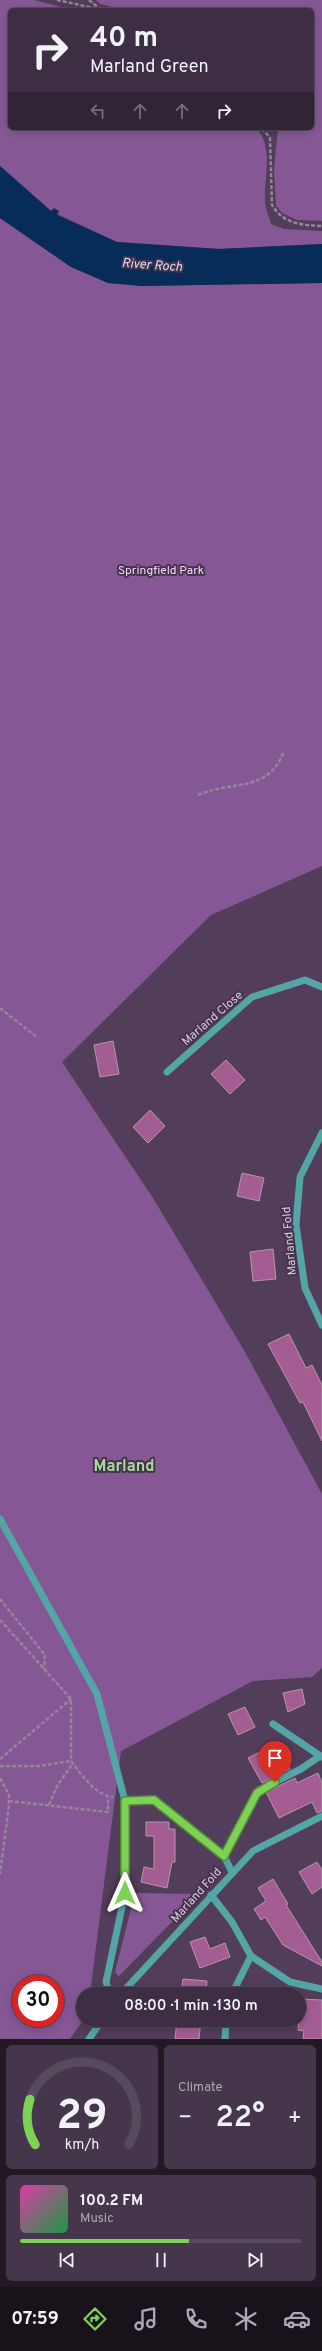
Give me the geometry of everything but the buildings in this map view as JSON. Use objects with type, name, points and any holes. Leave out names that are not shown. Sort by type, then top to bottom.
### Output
[{"type":"street","name":"Marland Close","points":[[167,1072],[252,997],[305,980],[322,987]]},
{"type":"street","name":"Marland Fold","points":[[322,1133],[300,1177],[296,1225],[305,1288],[322,1325]]},
{"type":"street","points":[[0,1519],[96,1694],[124,1799],[125,1893],[106,1982],[108,1987]]},
{"type":"street","points":[[224,1856],[259,1790],[301,1769],[321,1756],[273,1724]]},
{"type":"street","points":[[124,1799],[154,1800],[224,1856],[232,1872]]},
{"type":"street","name":"Marland Fold","points":[[127,1987],[253,1851],[322,1816]]},
{"type":"street","points":[[211,1895],[232,1922],[251,1956],[290,1982],[322,1989]]},
{"type":"street","points":[[236,1987],[251,1956]]},
{"type":"street","points":[[89,2039],[97,2027]]},
{"type":"street","points":[[225,2039],[226,2027]]},
{"type":"path","points":[[58,0],[93,8]]},
{"type":"path","points":[[90,0],[100,8]]},
{"type":"path","points":[[264,130],[270,138],[272,205],[277,214],[290,222],[322,226]]},
{"type":"path","points":[[198,795],[214,788],[255,783],[268,774],[281,760],[284,751]]},
{"type":"path","points":[[0,1008],[38,1038]]},
{"type":"path","points":[[0,1599],[45,1654],[44,1669]]},
{"type":"path","points":[[0,1620],[71,1699],[72,1762],[57,1786],[49,1805]]},
{"type":"path","points":[[0,1759],[71,1699]]},
{"type":"path","points":[[72,1762],[89,1783],[108,1797],[124,1799]]},
{"type":"path","points":[[0,1766],[38,1766],[72,1762]]},
{"type":"path","points":[[0,1778],[9,1795],[0,1874]]},
{"type":"path","points":[[9,1801],[108,1812],[108,1797]]},
{"type":"green space","points":[[0,0],[34,0],[65,8],[8,8],[8,130],[258,130],[262,135],[265,144],[267,162],[265,203],[271,224],[284,229],[322,231],[322,244],[219,249],[117,242],[51,211],[0,166]]},
{"type":"green space","points":[[96,0],[322,0],[322,221],[297,220],[282,213],[276,205],[274,169],[278,130],[314,130],[314,8],[117,8],[100,4]]},
{"type":"green space","name":"Springfield Park","points":[[0,218],[71,267],[108,283],[142,286],[322,283],[322,866],[211,915],[62,1062],[153,1198],[245,1352],[322,1494],[322,1668],[312,1677],[253,1681],[121,1751],[91,1987],[76,1987],[76,2027],[78,2027],[70,2039],[0,2039]]},
{"type":"green space","points":[[135,1893],[199,1894],[119,1976],[115,1972]]},
{"type":"water","name":"River Roch","points":[[0,166],[51,211],[54,208],[59,211],[57,215],[117,242],[219,249],[322,244],[322,283],[142,286],[108,283],[71,267],[0,218]]},
{"type":"district","name":"Marland","points":[[124,1465]]},
{"type":"route","points":[[125,1893],[125,1801],[154,1800],[224,1856],[233,1842],[259,1790],[275,1782]]}]
